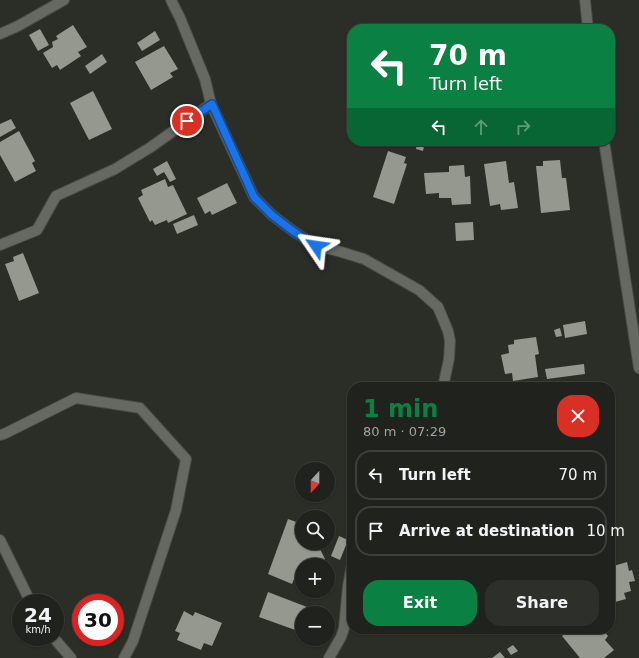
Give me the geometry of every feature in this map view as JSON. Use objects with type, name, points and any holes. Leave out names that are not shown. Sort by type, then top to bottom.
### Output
[{"type":"street","points":[[0,34],[18,26],[64,0]]},
{"type":"street","points":[[171,0],[205,79],[212,104],[254,197],[272,215],[316,246],[364,259],[419,290],[438,307],[448,331],[450,341],[449,359],[444,382]]},
{"type":"street","points":[[585,0],[587,24]]},
{"type":"street","points":[[0,245],[37,230],[56,196],[115,169],[151,147],[212,104]]},
{"type":"street","points":[[605,146],[639,368]]},
{"type":"street","points":[[0,435],[76,398],[140,408],[186,459],[176,510],[133,641],[124,658]]},
{"type":"street","points":[[0,540],[27,594]]},
{"type":"street","points":[[329,658],[344,628],[347,596]]},
{"type":"street","points":[[61,646],[71,658]]},
{"type":"building","points":[[73,25],[87,47],[78,52],[81,56],[60,70],[57,65],[52,68],[43,53],[53,47],[52,42],[58,39],[56,36]]},
{"type":"building","points":[[40,29],[49,45],[38,51],[29,35]]},
{"type":"building","points":[[155,31],[160,40],[142,51],[137,43]]},
{"type":"building","points":[[164,46],[178,69],[170,73],[173,77],[151,90],[135,62]]},
{"type":"building","points":[[102,54],[107,62],[90,74],[85,66]]},
{"type":"building","points":[[93,91],[112,129],[89,140],[70,103]]},
{"type":"building","points":[[11,119],[16,128],[0,137],[0,124]]},
{"type":"building","points":[[19,131],[35,161],[32,163],[36,171],[15,182],[0,155],[0,142]]},
{"type":"building","points":[[416,146],[424,146],[423,151],[416,149]]},
{"type":"building","points":[[388,151],[406,157],[404,163],[407,164],[394,204],[373,197]]},
{"type":"building","points":[[560,160],[562,178],[566,178],[570,210],[541,213],[536,166],[543,166],[543,161]]},
{"type":"building","points":[[167,161],[176,179],[170,182],[164,172],[157,176],[153,169]]},
{"type":"building","points":[[506,161],[509,183],[514,182],[518,208],[501,210],[500,204],[490,206],[484,164]]},
{"type":"building","points":[[464,165],[465,177],[470,176],[471,204],[452,205],[451,198],[439,198],[439,193],[426,194],[424,173],[449,172],[449,166]]},
{"type":"building","points":[[165,179],[168,187],[173,185],[187,214],[168,223],[167,220],[155,225],[152,220],[150,222],[138,198],[143,195],[141,190]]},
{"type":"building","points":[[227,183],[237,203],[212,215],[210,211],[205,214],[197,198]]},
{"type":"building","points":[[194,215],[198,225],[177,234],[173,224]]},
{"type":"building","points":[[473,222],[474,240],[456,241],[455,223]]},
{"type":"building","points":[[23,253],[39,293],[19,301],[5,264],[14,261],[13,257]]},
{"type":"building","points":[[585,321],[587,334],[565,338],[563,325]]},
{"type":"building","points":[[560,328],[562,336],[556,337],[554,330]]},
{"type":"building","points":[[536,337],[539,354],[535,355],[538,377],[513,381],[512,373],[505,374],[501,355],[509,353],[508,345],[514,344],[514,340]]},
{"type":"building","points":[[584,364],[585,374],[547,379],[545,369]]},
{"type":"building","points":[[288,519],[295,522],[295,550],[320,550],[324,558],[295,558],[295,579],[292,584],[268,574]]},
{"type":"building","points":[[339,536],[347,540],[340,560],[331,556],[333,550],[335,550]]},
{"type":"building","points":[[627,562],[629,571],[632,570],[635,581],[629,582],[631,591],[624,593],[626,599],[615,602],[615,566]]},
{"type":"building","points":[[268,592],[304,606],[295,606],[295,630],[259,617]]},
{"type":"building","points":[[184,611],[193,616],[195,612],[222,623],[212,646],[204,643],[201,650],[177,640],[180,633],[175,631]]},
{"type":"building","points":[[565,634],[606,634],[608,636],[605,640],[614,650],[604,658],[580,658],[562,636]]},
{"type":"building","points":[[513,645],[518,651],[511,655],[507,649]]},
{"type":"building","points":[[500,652],[505,658],[492,658]]},
{"type":"route","points":[[187,121],[212,104],[254,197],[272,215],[316,246]]}]
